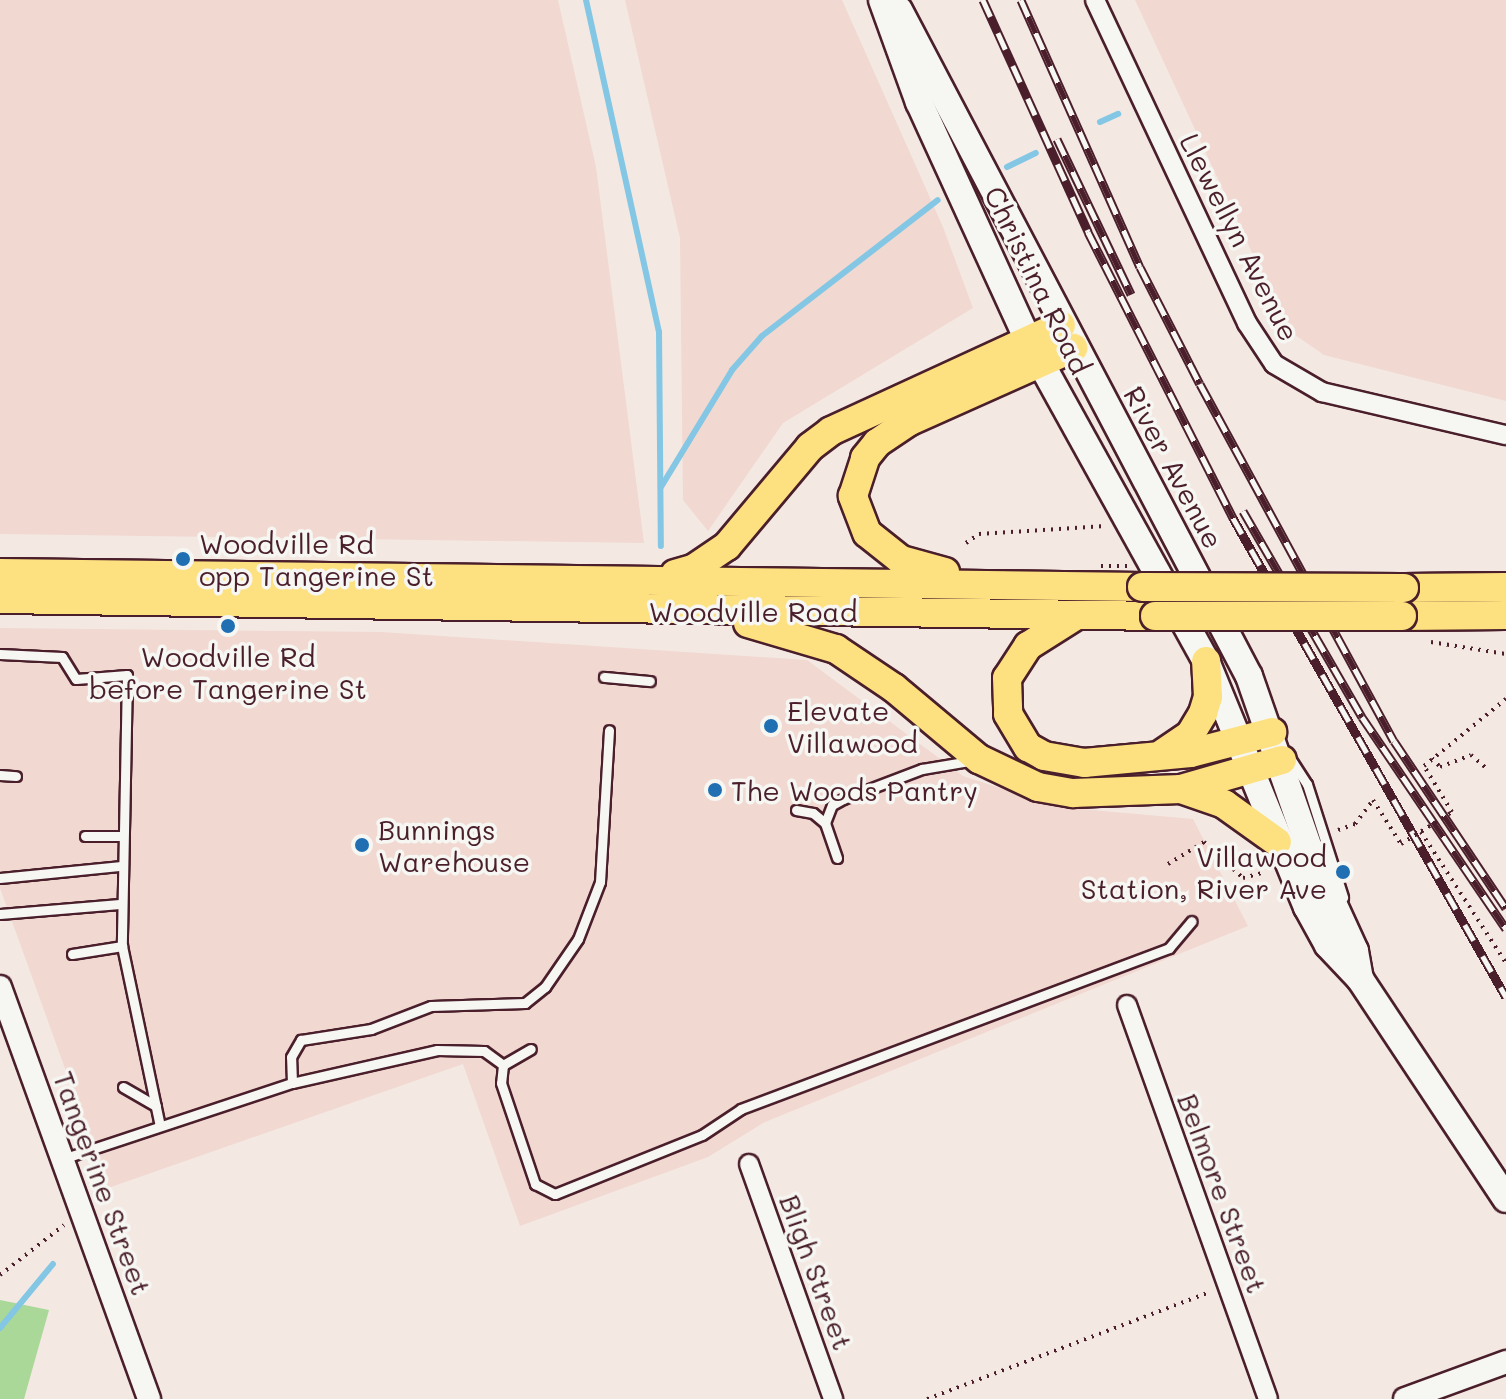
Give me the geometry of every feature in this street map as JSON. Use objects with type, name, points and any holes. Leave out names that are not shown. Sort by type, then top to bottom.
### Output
[{"type":"main road","name":"Christina Road","points":[[882,0],[925,115],[1034,352],[1206,661]]},
{"type":"main road","name":"River Avenue","points":[[893,0],[1067,336],[1235,647],[1272,732],[1312,857],[1350,938],[1360,979]]},
{"type":"main road","points":[[990,583],[925,568],[882,549],[858,517],[856,477],[877,443],[892,431],[1067,336]]},
{"type":"main road","points":[[654,578],[693,569],[727,546],[810,447],[831,431],[1034,352]]},
{"type":"main road","name":"Woodville Road","points":[[0,573],[654,578],[1142,587],[1506,587]]},
{"type":"main road","name":"Woodville Road","points":[[0,599],[670,611],[1155,616],[1506,615]]},
{"type":"main road","points":[[670,611],[773,627],[836,649],[883,680],[979,759],[1017,779],[1073,793],[1181,789],[1224,804],[1277,842]]},
{"type":"main road","points":[[1078,615],[1016,660],[1005,696],[1014,731],[1028,747],[1065,762],[1159,756],[1246,756],[1282,760]]},
{"type":"main road","points":[[1159,756],[1190,735],[1203,713],[1208,697],[1206,661]]},
{"type":"main road","name":"River Avenue","points":[[1206,661],[1246,756],[1277,842],[1328,945],[1360,979],[1506,1199]]},
{"type":"main road","points":[[1181,789],[1246,756],[1272,732]]},
{"type":"street","name":"Llewellyn Avenue","points":[[1095,0],[1240,309],[1274,364],[1322,392],[1506,435]]},
{"type":"street","name":"Tangerine Street","points":[[0,987],[149,1399]]},
{"type":"street","name":"Belmore Street","points":[[1127,1005],[1268,1399]]},
{"type":"street","name":"Bligh Street","points":[[749,1164],[833,1399]]},
{"type":"street","points":[[1405,1399],[1506,1362]]},
{"type":"lane","points":[[0,654],[62,657],[76,679],[127,675],[120,904],[122,946],[160,1126]]},
{"type":"lane","points":[[604,677],[650,681]]},
{"type":"lane","points":[[292,1083],[291,1057],[301,1040],[371,1029],[431,1006],[525,1003],[545,987],[578,939],[600,882],[609,730]]},
{"type":"lane","points":[[1272,732],[1312,798],[1343,897],[1350,938]]},
{"type":"lane","points":[[825,823],[832,805],[843,799],[922,769],[979,759]]},
{"type":"lane","points":[[0,775],[16,776]]},
{"type":"lane","points":[[796,810],[813,813],[825,823],[837,858]]},
{"type":"lane","points":[[85,836],[122,836]]},
{"type":"lane","points":[[0,878],[121,866]]},
{"type":"lane","points":[[0,914],[120,904]]},
{"type":"lane","points":[[503,1065],[501,1083],[535,1184],[555,1194],[702,1135],[741,1109],[1169,948],[1192,921]]},
{"type":"lane","points":[[72,954],[122,946]]},
{"type":"lane","points":[[503,1065],[531,1049]]},
{"type":"lane","points":[[62,1159],[292,1083],[437,1050],[484,1051],[503,1065]]},
{"type":"lane","points":[[123,1087],[156,1106]]},
{"type":"path","points":[[1426,641],[1506,654]]},
{"type":"path","points":[[1340,842],[1338,829],[1355,824],[1373,800],[1401,844],[1452,812],[1424,766],[1506,699]]},
{"type":"path","points":[[1432,758],[1440,767],[1471,755],[1487,769]]},
{"type":"path","points":[[1421,832],[1506,963]]},
{"type":"path","points":[[1168,864],[1204,842],[1243,878],[1262,873]]},
{"type":"path","points":[[0,1275],[82,1214]]},
{"type":"path","points":[[927,1399],[1227,1286]]},
{"type":"shaded area","points":[[0,0],[558,0],[596,167],[644,543],[0,534]]},
{"type":"shaded area","points":[[625,0],[842,0],[943,227],[973,308],[783,423],[708,531],[683,500],[680,238]]},
{"type":"shaded area","points":[[1135,0],[1506,0],[1506,401],[1324,355],[1288,330]]},
{"type":"shaded area","points":[[0,628],[381,632],[807,660],[963,776],[1058,807],[1193,819],[1248,926],[765,1122],[708,1157],[520,1226],[463,1064],[108,1188],[0,888]]},
{"type":"green space","points":[[0,1300],[49,1310],[24,1399],[0,1399]]},
{"type":"waterway","points":[[586,0],[659,332],[661,546]]},
{"type":"waterway","points":[[1100,122],[1118,114]]},
{"type":"waterway","points":[[1007,167],[1036,153]]},
{"type":"waterway","points":[[661,487],[732,370],[762,336],[938,200]]},
{"type":"waterway","points":[[0,1328],[53,1264]]},
{"type":"railway","points":[[983,0],[1088,232],[1233,518],[1506,997]]},
{"type":"railway","points":[[1021,0],[1140,267],[1200,384],[1394,741],[1506,908]]},
{"type":"railway","points":[[1057,139],[1131,294]]},
{"type":"railway","points":[[1243,511],[1362,717],[1506,929]]},
{"type":"place","name":"Woodville Rd opp Tangerine St","points":[[183,559]]},
{"type":"place","name":"Woodville Rd before Tangerine St","points":[[228,626]]},
{"type":"place","name":"Elevate Villawood","points":[[771,726]]},
{"type":"place","name":"The Woods Pantry","points":[[715,790]]},
{"type":"place","name":"Bunnings Warehouse","points":[[362,845]]},
{"type":"place","name":"Villawood Station, River Ave","points":[[1343,872]]}]
